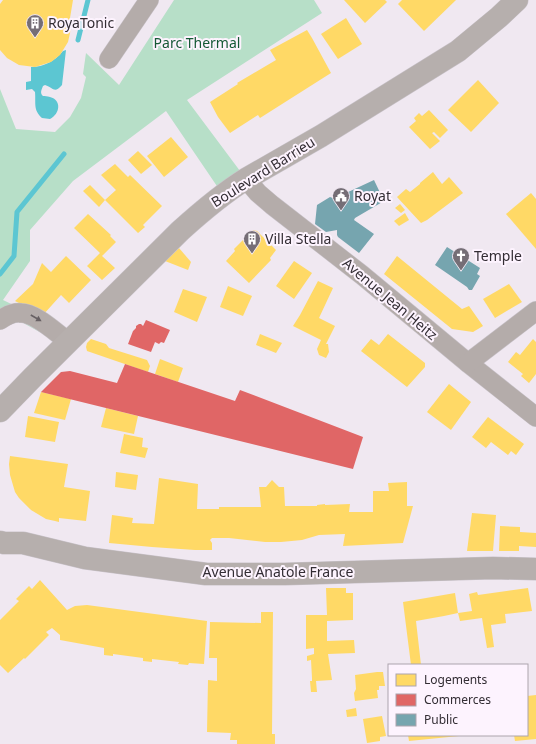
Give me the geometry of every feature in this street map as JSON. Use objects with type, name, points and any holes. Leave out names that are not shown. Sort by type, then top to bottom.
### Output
[{"type":"main road","name":"Boulevard Barrieu","points":[[0,411],[180,231],[201,212],[246,179],[321,136],[458,51],[499,18],[517,0]]},
{"type":"main road","name":"Avenue Anatole France","points":[[0,530],[23,543]]},
{"type":"main road","name":"Avenue Anatole France","points":[[0,542],[23,543],[85,558],[206,574],[285,574],[493,568],[536,569]]},
{"type":"street","points":[[109,59],[149,0]]},
{"type":"street","name":"Avenue Jean Heitz","points":[[246,179],[258,193],[272,205],[362,275],[536,417]]},
{"type":"street","points":[[468,363],[536,311]]},
{"type":"street","points":[[0,320],[20,312],[35,316],[69,342]]},
{"type":"green space","name":"Parc Thermal","points":[[174,0],[314,0],[322,13],[187,100],[246,179],[223,195],[166,111],[73,181],[30,230],[30,261],[3,300],[76,335],[65,346],[16,319],[0,327],[0,89],[16,129],[55,132],[70,117],[81,98],[86,77],[83,74],[86,53],[119,85]]},
{"type":"water","points":[[66,50],[62,85],[54,90],[45,85],[43,86],[41,92],[43,96],[50,97],[56,101],[58,104],[58,111],[50,119],[42,118],[36,109],[35,92],[32,89],[26,90],[26,82],[31,81],[31,67],[49,63]]},
{"type":"building: Logements","name":"RoyaTonic","points":[[3,0],[73,0],[68,42],[60,55],[51,62],[35,67],[19,65],[7,58],[0,50],[0,4]]},
{"type":"building: Logements","points":[[344,0],[385,0],[387,2],[365,23]]},
{"type":"building: Logements","points":[[402,0],[456,0],[424,31],[398,4]]},
{"type":"building: Logements","points":[[346,18],[362,44],[338,59],[321,34]]},
{"type":"building: Logements","points":[[307,30],[331,73],[260,118],[258,115],[230,133],[218,117],[210,102],[238,84],[237,83],[276,60],[270,50]]},
{"type":"building: Logements","points":[[478,80],[499,103],[471,132],[448,110]]},
{"type":"building: Logements","points":[[429,110],[448,130],[440,138],[434,132],[432,133],[440,141],[430,149],[409,127],[416,121],[414,118],[419,113],[422,116]]},
{"type":"building: Logements","points":[[171,137],[188,157],[164,177],[147,156]]},
{"type":"building: Logements","points":[[138,151],[152,165],[141,174],[128,160]]},
{"type":"building: Logements","points":[[115,164],[128,177],[130,175],[162,206],[143,225],[145,227],[138,233],[105,200],[116,190],[101,175]]},
{"type":"building: Logements","points":[[433,172],[442,184],[449,177],[463,193],[421,223],[397,197],[406,189],[410,192]]},
{"type":"building: Logements","points":[[90,185],[105,200],[99,207],[83,191]]},
{"type":"building: Logements","points":[[531,193],[536,199],[536,249],[506,214]]},
{"type":"building: Logements","points":[[400,204],[405,210],[401,213],[395,208]]},
{"type":"building: Logements","points":[[405,213],[409,220],[399,226],[394,221]]},
{"type":"building: Logements","points":[[88,214],[111,235],[110,236],[116,242],[102,256],[115,268],[102,280],[87,266],[100,253],[74,228]]},
{"type":"building: Logements","name":"Villa Stella","points":[[253,230],[257,231],[276,250],[270,258],[271,260],[249,283],[226,261],[235,251],[234,249]]},
{"type":"building: Logements","points":[[179,248],[191,262],[188,270],[165,261]]},
{"type":"building: Logements","points":[[66,256],[91,280],[69,303],[61,295],[43,315],[15,301],[33,284],[42,263],[51,272]]},
{"type":"building: Logements","points":[[397,256],[462,309],[469,306],[483,326],[473,332],[452,329],[384,274]]},
{"type":"building: Logements","points":[[294,261],[312,273],[294,299],[276,286]]},
{"type":"building: Logements","points":[[318,281],[333,288],[319,318],[335,326],[326,344],[328,344],[329,352],[326,358],[319,355],[317,349],[321,340],[293,326]]},
{"type":"building: Logements","points":[[509,284],[522,302],[495,318],[483,299]]},
{"type":"building: Logements","points":[[228,286],[252,296],[243,316],[220,307]]},
{"type":"building: Logements","points":[[183,289],[207,297],[197,322],[174,312]]},
{"type":"building: Logements","points":[[260,334],[282,343],[276,353],[256,345]]},
{"type":"building: Logements","points":[[388,334],[425,363],[425,367],[407,387],[361,351],[371,339],[379,345]]},
{"type":"building: Logements","points":[[91,339],[106,344],[109,348],[147,360],[150,366],[148,372],[87,351],[87,343]]},
{"type":"building: Logements","points":[[533,339],[536,342],[536,374],[529,383],[521,376],[523,374],[508,362],[516,352],[520,355]]},
{"type":"building: Logements","points":[[160,359],[183,368],[178,382],[155,374]]},
{"type":"building: Logements","points":[[449,384],[471,402],[451,430],[427,412]]},
{"type":"building: Logements","points":[[41,392],[71,399],[65,420],[34,413]]},
{"type":"building: Logements","points":[[106,408],[138,416],[134,434],[101,427]]},
{"type":"building: Logements","points":[[28,416],[59,422],[55,442],[25,437]]},
{"type":"building: Logements","points":[[488,417],[524,444],[516,455],[511,451],[508,455],[491,442],[486,448],[472,437]]},
{"type":"building: Logements","points":[[124,434],[143,438],[142,447],[148,448],[145,458],[120,453]]},
{"type":"building: Logements","points":[[10,456],[68,464],[64,487],[90,491],[86,521],[59,518],[59,522],[46,519],[31,510],[15,492],[10,475]]},
{"type":"building: Logements","points":[[116,472],[138,475],[136,490],[115,487]]},
{"type":"building: Logements","points":[[159,478],[198,484],[197,509],[219,509],[219,507],[261,507],[259,487],[266,487],[272,480],[279,487],[284,487],[285,506],[350,504],[349,512],[373,512],[373,491],[389,491],[388,483],[407,482],[407,506],[413,506],[403,543],[343,546],[345,534],[319,535],[302,540],[281,542],[212,538],[210,540],[212,543],[212,550],[109,543],[112,515],[133,518],[132,523],[154,524]]},
{"type":"building: Logements","points":[[472,513],[496,515],[493,551],[467,551]]},
{"type":"building: Logements","points":[[500,526],[520,527],[520,532],[536,533],[536,547],[519,546],[519,551],[499,551]]},
{"type":"building: Logements","points":[[40,580],[67,610],[75,606],[87,605],[207,621],[204,664],[189,663],[188,665],[178,664],[179,662],[152,659],[152,662],[143,661],[143,658],[113,654],[113,656],[104,655],[104,648],[60,640],[60,635],[52,628],[46,632],[49,635],[25,659],[24,658],[8,673],[0,665],[0,620],[19,601],[16,599],[29,586],[32,589]]},
{"type":"building: Logements","points":[[326,588],[346,588],[346,593],[353,593],[353,620],[327,621],[327,641],[354,640],[355,653],[328,654],[332,680],[316,681],[317,692],[311,692],[311,660],[307,661],[307,656],[314,654],[314,648],[306,649],[306,615],[327,615]]},
{"type":"building: Logements","points":[[528,588],[532,611],[505,614],[506,623],[491,625],[494,647],[487,648],[482,618],[460,621],[458,613],[472,611],[469,594],[477,592],[478,595]]},
{"type":"building: Logements","points":[[455,593],[458,613],[416,621],[421,664],[411,664],[403,602]]},
{"type":"building: Logements","points":[[261,612],[273,612],[272,734],[275,734],[275,744],[237,744],[237,740],[230,740],[231,733],[207,732],[208,680],[217,681],[217,658],[209,658],[210,622],[261,623]]},
{"type":"building: Logements","points":[[383,672],[385,686],[379,686],[379,690],[377,690],[378,698],[355,701],[355,675]]},
{"type":"building: Logements","points":[[536,695],[536,739],[515,741],[514,736],[528,736],[528,696]]},
{"type":"building: Logements","points":[[356,708],[357,716],[347,717],[346,710]]},
{"type":"building: Logements","points":[[382,716],[386,736],[380,737],[380,741],[367,743],[363,719]]},
{"type":"building: Logements","points":[[408,736],[459,736],[409,741]]},
{"type":"building: Commerces","points":[[146,320],[170,330],[164,343],[161,342],[159,344],[155,342],[151,352],[128,344],[136,326],[141,324],[143,326]]},
{"type":"building: Commerces","points":[[125,364],[235,401],[240,390],[363,437],[353,469],[41,392],[61,372],[70,371],[117,383]]},
{"type":"building: Public","name":"Royat","points":[[374,180],[384,201],[354,220],[374,234],[359,253],[338,237],[337,230],[326,232],[315,224],[317,205],[330,197],[341,201],[342,195]]},
{"type":"building: Public","name":"Temple","points":[[447,247],[480,268],[477,274],[480,276],[472,290],[469,290],[467,287],[435,265]]},
{"type":"waterway","points":[[78,40],[88,0]]},
{"type":"waterway","points":[[0,274],[14,256],[17,212],[64,154]]},
{"type":"place","name":"RoyaTonic","points":[[35,38]]},
{"type":"place","name":"Royat","points":[[341,211]]},
{"type":"place","name":"Villa Stella","points":[[252,254]]},
{"type":"place","name":"Temple","points":[[461,271]]}]
